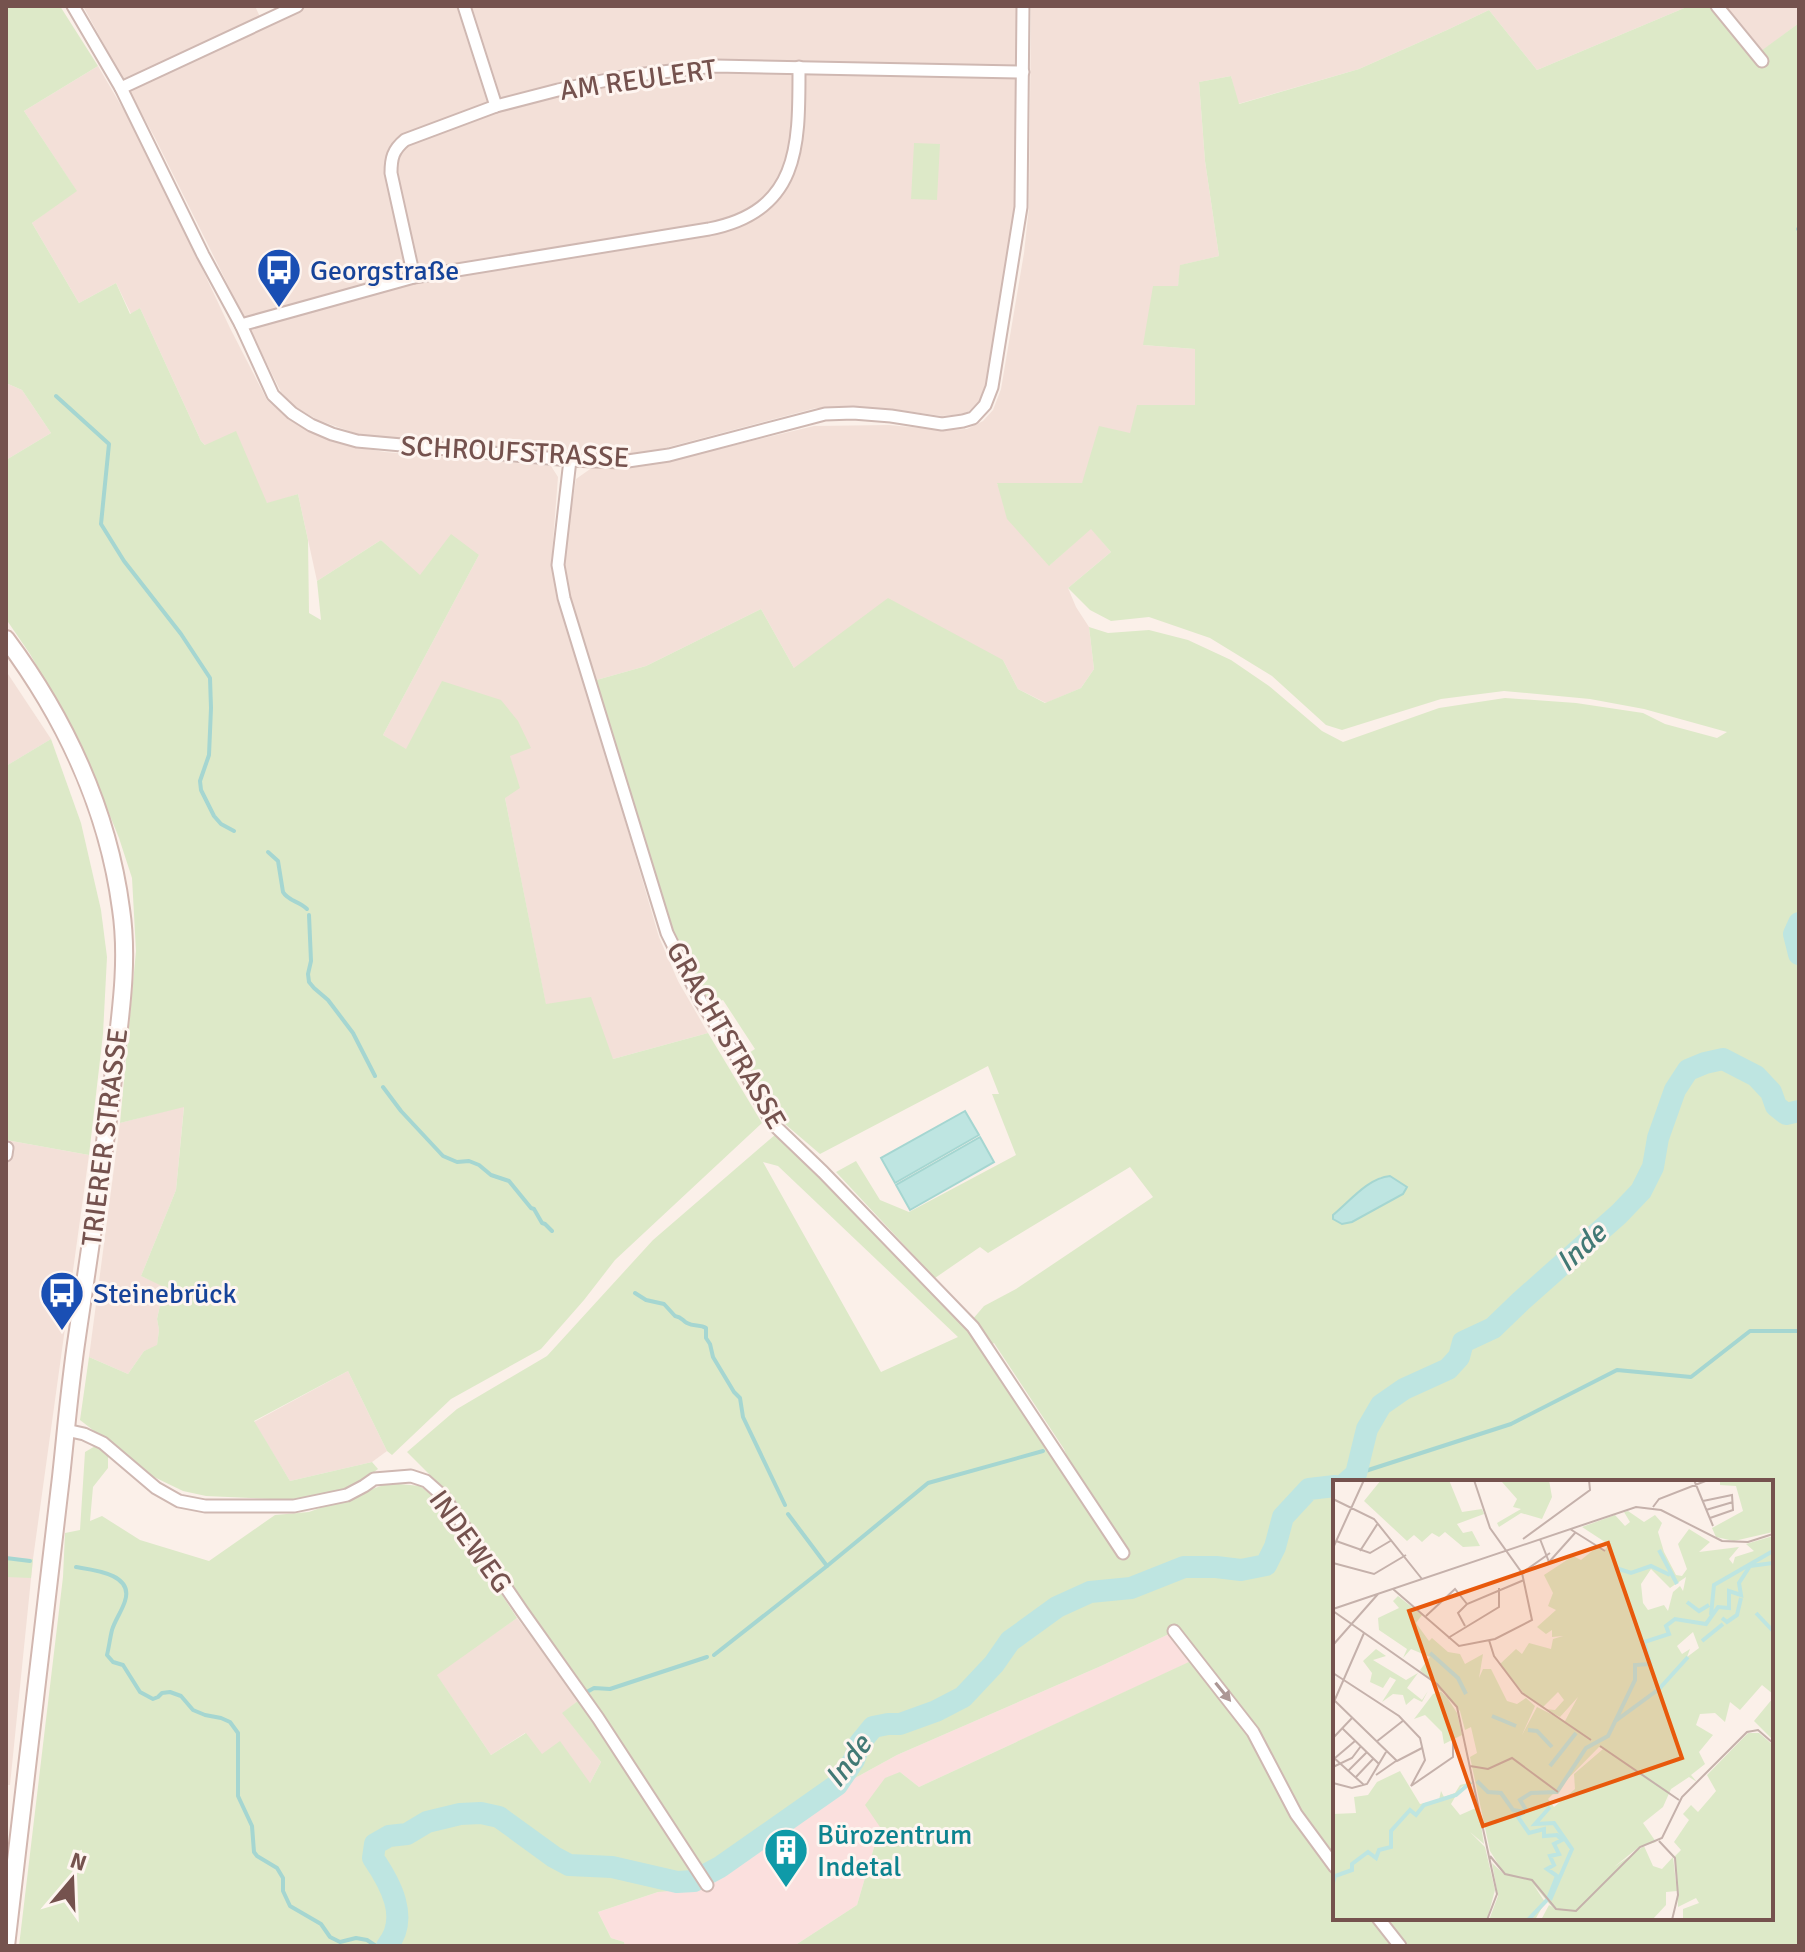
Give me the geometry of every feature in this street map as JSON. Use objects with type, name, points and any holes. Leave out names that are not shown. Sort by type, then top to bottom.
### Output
[{"type":"main road","name":"TRIERER STRASSE","points":[[6,639],[27,668],[82,766],[103,824],[114,868],[122,911],[124,953],[122,1004],[104,1159],[75,1346],[6,1946]]},
{"type":"street","name":"SCHROUFSTRASSE","points":[[73,6],[121,88],[273,395],[292,413],[311,425],[357,441],[621,462],[669,455],[825,414],[891,416],[942,424],[973,418],[985,405],[992,387],[1021,207],[1023,6]]},
{"type":"street","points":[[121,88],[297,6]]},
{"type":"street","points":[[464,6],[496,106]]},
{"type":"street","points":[[1717,6],[1762,61]]},
{"type":"street","name":"AM REULERT","points":[[414,277],[391,173],[395,149],[405,140],[496,106],[627,76],[715,66],[1023,72]]},
{"type":"street","points":[[241,325],[414,277],[709,229],[741,221],[765,205],[790,169],[799,115],[799,67]]},
{"type":"street","name":"GRACHTSTRASSE","points":[[570,460],[558,565],[564,598],[667,933],[701,1002],[738,1059],[772,1123],[973,1327],[1123,1553]]},
{"type":"street","points":[[6,1155],[7,1148]]},
{"type":"street","name":"INDEWEG","points":[[66,1430],[103,1443],[156,1488],[179,1501],[205,1506],[294,1506],[347,1495],[374,1479],[411,1476],[426,1481],[444,1497],[598,1718],[707,1885]]},
{"type":"street","points":[[1174,1631],[1248,1724],[1296,1814],[1333,1864]]},
{"type":"street","points":[[1380,1920],[1400,1946]]},
{"type":"shaded area","points":[[83,6],[255,6],[260,17],[284,6],[1018,6],[1014,207],[991,354],[979,401],[963,414],[942,416],[892,409],[816,408],[661,449],[621,455],[360,435],[318,420],[297,408],[281,392],[155,138]]},
{"type":"shaded area","points":[[1031,6],[1689,6],[1537,70],[1489,10],[1359,69],[1238,104],[1231,76],[1199,82],[1205,161],[1219,256],[1181,265],[1178,286],[1143,345],[1195,349],[1195,406],[1130,433],[1082,483],[997,484],[1050,565],[1091,528],[1111,552],[1068,588],[1089,627],[1094,669],[1081,688],[1046,703],[1018,689],[1003,660],[794,668],[761,609],[646,666],[593,681],[564,565],[576,479],[593,467],[621,468],[669,461],[814,426],[889,425],[967,429],[983,421],[993,410],[1001,389],[1029,207]]},
{"type":"shaded area","points":[[1710,6],[1799,6],[1799,23],[1761,52]]},
{"type":"shaded area","points":[[98,66],[144,145],[267,400],[288,419],[330,440],[355,447],[551,466],[558,477],[551,567],[659,937],[678,981],[708,1033],[613,1059],[546,1005],[505,798],[406,750],[383,735],[479,555],[420,576],[381,540],[317,581],[298,494],[268,504],[201,441],[140,308],[131,314],[116,283],[79,303],[32,223],[76,190],[24,111]]},
{"type":"shaded area","points":[[6,383],[22,390],[51,433],[6,460]]},
{"type":"shaded area","points":[[6,671],[51,739],[6,766]]},
{"type":"shaded area","points":[[184,1106],[176,1190],[141,1276],[164,1286],[157,1319],[157,1346],[144,1351],[128,1374],[89,1357],[120,1123]]},
{"type":"shaded area","points":[[6,1140],[89,1155],[33,1559],[10,1785],[6,1785]]},
{"type":"shaded area","points":[[348,1371],[387,1451],[372,1462],[290,1481],[254,1422]]},
{"type":"shaded area","points":[[517,1618],[579,1700],[563,1713],[601,1762],[590,1783],[542,1755],[525,1733],[491,1755],[436,1674]]},
{"type":"shaded area","points":[[1169,1634],[1192,1661],[919,1787],[900,1772],[857,1905],[794,1946],[625,1946],[624,1942],[611,1938],[598,1912],[658,1892],[777,1837],[835,1799],[846,1783],[897,1755]]},
{"type":"green space","points":[[6,6],[60,6],[98,66],[24,111],[77,191],[32,223],[79,303],[116,283],[130,314],[140,308],[201,441],[205,445],[236,431],[267,503],[298,494],[308,540],[309,613],[321,620],[317,581],[381,540],[420,575],[451,534],[479,555],[383,735],[406,749],[442,681],[501,700],[518,721],[531,748],[510,756],[520,788],[505,798],[546,1004],[591,997],[613,1059],[708,1033],[762,1123],[615,1260],[541,1349],[451,1399],[392,1455],[387,1451],[348,1371],[254,1421],[290,1481],[372,1462],[378,1469],[345,1494],[294,1500],[206,1496],[183,1491],[152,1476],[80,1420],[89,1357],[128,1374],[144,1351],[157,1345],[157,1319],[164,1287],[141,1276],[176,1190],[184,1107],[120,1123],[136,951],[132,878],[81,744],[30,654],[6,619],[6,460],[51,433],[22,390],[6,383]]},
{"type":"green space","points":[[1689,6],[1710,6],[1761,51],[1799,23],[1799,1946],[794,1946],[857,1905],[880,1827],[865,1805],[885,1778],[900,1772],[919,1787],[1191,1661],[1169,1634],[897,1755],[846,1783],[835,1798],[702,1888],[658,1892],[598,1912],[611,1938],[624,1942],[625,1946],[19,1946],[63,1577],[65,1533],[80,1530],[85,1452],[97,1445],[108,1452],[108,1468],[93,1487],[90,1521],[102,1516],[140,1540],[209,1561],[275,1515],[309,1512],[389,1483],[420,1486],[444,1505],[517,1618],[437,1675],[491,1755],[526,1733],[542,1754],[560,1741],[590,1783],[601,1762],[562,1713],[579,1700],[553,1650],[432,1477],[407,1452],[457,1409],[547,1356],[653,1240],[776,1134],[966,1327],[984,1306],[1016,1289],[1153,1197],[1130,1167],[988,1253],[980,1247],[935,1278],[836,1172],[856,1161],[880,1200],[909,1212],[1016,1155],[992,1094],[999,1094],[988,1066],[820,1154],[778,1118],[741,1058],[755,1049],[723,1000],[708,1007],[669,932],[593,681],[646,666],[761,609],[794,668],[888,598],[1003,660],[1018,689],[1045,703],[1081,688],[1094,669],[1089,627],[1108,633],[1149,630],[1188,640],[1231,660],[1269,686],[1322,731],[1343,742],[1439,708],[1505,698],[1576,703],[1643,713],[1665,724],[1717,738],[1727,732],[1644,709],[1590,699],[1504,691],[1441,699],[1342,730],[1326,725],[1272,676],[1210,638],[1149,617],[1111,621],[1090,610],[1068,588],[1111,552],[1091,529],[1049,566],[1007,519],[997,483],[1082,483],[1099,426],[1130,433],[1137,405],[1195,405],[1195,349],[1143,345],[1153,286],[1178,286],[1180,265],[1219,256],[1205,161],[1199,82],[1231,76],[1239,104],[1359,69],[1489,10],[1537,70]],"holes":[[[763,1162],[778,1166],[958,1337],[881,1372]],[[1381,1177],[1391,1201],[1352,1222],[1333,1219]],[[994,1343],[1064,1449],[1085,1501],[985,1350]]]},
{"type":"green space","points":[[914,143],[940,144],[937,200],[911,199]]},
{"type":"green space","points":[[51,739],[81,823],[101,910],[107,957],[103,1034],[89,1155],[6,1140],[6,766]]},
{"type":"green space","points":[[6,1558],[33,1559],[31,1578],[6,1577]]},
{"type":"water","points":[[965,1111],[979,1135],[895,1183],[881,1158]]},
{"type":"water","points":[[980,1137],[994,1162],[910,1210],[896,1185]]},
{"type":"water","points":[[1390,1176],[1407,1187],[1403,1194],[1352,1222],[1342,1224],[1333,1219],[1333,1215],[1367,1186]]},
{"type":"waterway","points":[[56,396],[109,444],[101,524],[124,561],[181,634],[210,678],[209,755],[200,781],[201,790],[214,816],[234,831]]},
{"type":"waterway","points":[[268,852],[278,861],[283,892],[307,909]]},
{"type":"waterway","points":[[309,915],[309,982],[328,1000],[353,1033],[375,1076]]},
{"type":"waterway","name":"Inde","points":[[1799,923],[1794,934],[1799,954]]},
{"type":"waterway","name":"Inde","points":[[1349,1480],[1356,1474],[1367,1429],[1381,1405],[1404,1389],[1448,1369],[1459,1357],[1463,1342],[1493,1328],[1641,1191],[1653,1167],[1658,1138],[1675,1090],[1688,1070],[1723,1059],[1756,1076],[1771,1092],[1776,1106],[1786,1114],[1799,1111]]},
{"type":"waterway","points":[[383,1087],[443,1156],[457,1162],[469,1161],[491,1175],[509,1181],[552,1231]]},
{"type":"waterway","points":[[635,1293],[646,1300],[664,1304],[687,1323],[706,1328],[713,1357],[740,1398],[743,1417],[785,1505]]},
{"type":"waterway","points":[[1356,1474],[1511,1424],[1617,1370],[1691,1377],[1750,1331],[1799,1331]]},
{"type":"waterway","points":[[714,1655],[928,1483],[1043,1451]]},
{"type":"waterway","name":"Inde","points":[[387,1946],[394,1935],[397,1912],[391,1889],[373,1858],[375,1844],[389,1836],[407,1834],[427,1822],[460,1814],[481,1813],[499,1817],[569,1865],[612,1867],[677,1882],[694,1881],[720,1867],[837,1785],[854,1760],[860,1743],[873,1727],[900,1724],[963,1697],[994,1664],[1010,1641],[1057,1607],[1090,1592],[1131,1588],[1184,1567],[1241,1570],[1266,1565],[1275,1547],[1283,1517],[1309,1489],[1333,1486]]},
{"type":"waterway","points":[[788,1514],[827,1566]]},
{"type":"waterway","points":[[6,1558],[30,1561]]},
{"type":"waterway","points":[[76,1567],[111,1575],[124,1585],[125,1601],[112,1630],[107,1655],[113,1662],[123,1665],[140,1692],[153,1699],[170,1692],[181,1696],[193,1710],[230,1722],[238,1733],[238,1796],[252,1826],[254,1852],[277,1868],[283,1878],[283,1891],[290,1906],[321,1924],[330,1937],[340,1942],[356,1938],[376,1946]]},
{"type":"waterway","points":[[585,1693],[594,1688],[610,1689],[707,1657]]},
{"type":"place","name":"Georgstraße","points":[[279,309]]},
{"type":"place","name":"Steinebrück","points":[[62,1332]]},
{"type":"place","name":"Bürozentrum Indetal","points":[[786,1889]]}]
